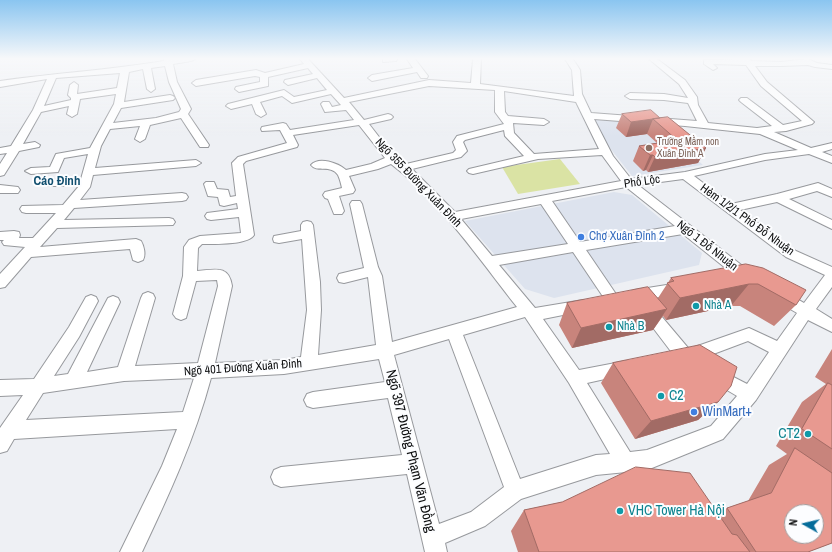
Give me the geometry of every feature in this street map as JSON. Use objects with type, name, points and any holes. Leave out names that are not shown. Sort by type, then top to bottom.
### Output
[{"type":"street","points":[[0,173],[38,110],[49,85]]},
{"type":"street","points":[[74,85],[72,95],[76,99]]},
{"type":"street","points":[[0,283],[84,187],[95,150],[118,106],[123,85]]},
{"type":"street","points":[[150,85],[151,89]]},
{"type":"street","points":[[175,85],[177,93],[186,109],[184,114],[204,145]]},
{"type":"street","points":[[239,89],[261,85]]},
{"type":"street","name":"Ngõ 355 Đường Xuân Đỉnh","points":[[328,85],[392,159],[413,175],[452,217],[530,313],[576,378],[625,462]]},
{"type":"street","points":[[326,104],[328,110],[390,89],[418,85]]},
{"type":"street","points":[[455,85],[499,88],[580,100]]},
{"type":"street","name":"Ngõ 1 Đỗ Nhuận","points":[[577,85],[577,96],[587,116],[606,152],[628,183],[745,276],[832,326]]},
{"type":"street","points":[[684,85],[692,97],[692,101],[704,125]]},
{"type":"street","points":[[587,116],[704,125],[741,130],[781,129],[809,122],[765,85]]},
{"type":"street","points":[[499,88],[500,112],[510,134],[531,157]]},
{"type":"street","points":[[38,110],[76,99],[122,90]]},
{"type":"street","points":[[231,106],[284,93],[292,100],[334,91]]},
{"type":"street","points":[[630,96],[664,97],[692,101]]},
{"type":"street","points":[[118,106],[170,98]]},
{"type":"street","points":[[300,98],[302,109]]},
{"type":"street","points":[[72,114],[76,99]]},
{"type":"street","points":[[255,100],[261,114]]},
{"type":"street","points":[[744,100],[781,129]]},
{"type":"street","points":[[106,127],[146,122],[184,114]]},
{"type":"street","points":[[287,133],[362,123],[388,117]]},
{"type":"street","points":[[140,140],[146,122]]},
{"type":"street","points":[[404,168],[457,155],[462,151],[458,142],[461,138],[506,123],[544,122]]},
{"type":"street","points":[[181,314],[190,276],[191,247],[194,242],[200,240],[246,237],[248,233],[236,164],[238,162],[292,146],[293,143],[283,126],[266,129]]},
{"type":"street","points":[[760,130],[832,160]]},
{"type":"street","points":[[0,151],[35,145]]},
{"type":"street","name":"Phố Lộc","points":[[452,217],[628,183],[685,175],[765,157],[832,146]]},
{"type":"street","points":[[31,171],[54,170],[60,156],[95,150]]},
{"type":"street","points":[[473,171],[531,157],[579,152],[606,152]]},
{"type":"street","points":[[343,174],[374,167],[392,159]]},
{"type":"street","points":[[50,183],[196,163]]},
{"type":"street","points":[[316,165],[327,164],[334,166],[343,174],[349,190],[331,194],[338,211]]},
{"type":"street","name":"Hẻm 1/2/1 Phố Đỗ Nhuận","points":[[685,175],[792,254],[832,272]]},
{"type":"street","points":[[210,184],[212,193],[224,193],[224,202],[243,198]]},
{"type":"street","points":[[729,208],[778,198],[818,187],[832,193]]},
{"type":"street","points":[[0,189],[14,190]]},
{"type":"street","points":[[26,209],[182,197]]},
{"type":"street","points":[[778,198],[832,225]]},
{"type":"street","points":[[544,199],[613,300]]},
{"type":"street","name":"Ngõ 397 Đường Phạm Văn Đồng","points":[[356,204],[375,276],[385,351],[434,545]]},
{"type":"street","points":[[211,216],[245,212]]},
{"type":"street","points":[[53,224],[169,222]]},
{"type":"street","points":[[488,262],[685,229]]},
{"type":"street","points":[[279,239],[308,230],[314,310],[309,363]]},
{"type":"street","points":[[0,236],[14,235],[9,242],[36,243]]},
{"type":"street","points":[[27,253],[136,244],[138,257]]},
{"type":"street","points":[[344,278],[373,271]]},
{"type":"street","points":[[131,552],[170,469],[190,420],[205,370],[225,286],[224,278],[221,275],[214,274],[190,276]]},
{"type":"street","points":[[730,279],[745,276]]},
{"type":"street","points":[[434,545],[478,519],[515,491],[596,465],[625,462],[651,467],[717,433],[750,394],[806,311],[832,276]]},
{"type":"street","points":[[530,313],[691,286]]},
{"type":"street","points":[[636,296],[678,359],[750,394]]},
{"type":"street","points":[[124,374],[148,298]]},
{"type":"street","points":[[5,437],[74,332],[91,301]]},
{"type":"street","points":[[73,382],[113,302]]},
{"type":"street","name":"Ngõ 401 Đường Xuân Đỉnh","points":[[0,388],[38,386],[124,374],[284,367],[344,356],[385,351],[530,313]]},
{"type":"street","points":[[454,332],[515,491]]},
{"type":"street","points":[[678,359],[749,334],[781,350]]},
{"type":"street","points":[[576,378],[638,366]]},
{"type":"street","points":[[313,400],[394,389]]},
{"type":"street","points":[[5,437],[190,420]]},
{"type":"street","points":[[281,477],[413,464]]},
{"type":"shaded area","name":"Trường Mầm non Xuân Đỉnh A","points":[[593,118],[619,120],[690,153],[703,165],[632,176],[606,143]]},
{"type":"shaded area","name":"Chợ Xuân Đỉnh 2","points":[[614,192],[632,195],[702,253],[699,265],[554,298],[525,289],[465,221]]},
{"type":"green space","points":[[560,159],[580,184],[518,194],[502,167]]},
{"type":"building","points":[[651,110],[660,118],[631,122],[622,114]]},
{"type":"building","points":[[668,117],[706,148],[655,157],[639,146],[677,140],[653,119]]},
{"type":"building","points":[[746,264],[763,268],[806,290],[796,305],[758,284],[749,284],[680,298],[667,283],[674,281],[671,278]]},
{"type":"building","points":[[648,287],[667,309],[581,328],[567,303]]},
{"type":"building","points":[[700,345],[737,367],[731,386],[718,402],[651,421],[613,363]]},
{"type":"building","points":[[828,383],[832,385],[832,449],[802,429]]},
{"type":"building","points":[[795,448],[832,473],[832,543],[808,552],[756,552],[727,508],[771,493]]},
{"type":"building","points":[[636,467],[690,473],[732,534],[737,535],[750,552],[539,552],[524,510],[562,502]]},
{"type":"place","name":"Trường Mầm non Xuân Đỉnh A","points":[[649,148]]},
{"type":"place","name":"Chợ Xuân Đỉnh 2","points":[[581,237]]},
{"type":"place","name":"Nhà A","points":[[696,306]]},
{"type":"place","name":"Nhà B","points":[[609,327]]},
{"type":"place","name":"C2","points":[[661,396]]},
{"type":"place","name":"WinMart+","points":[[694,412]]},
{"type":"place","name":"CT2","points":[[808,434]]},
{"type":"place","name":"VHC Tower Hà Nội","points":[[620,511]]},
{"type":"district","name":"Cáo Đỉnh","points":[[57,182]]}]
